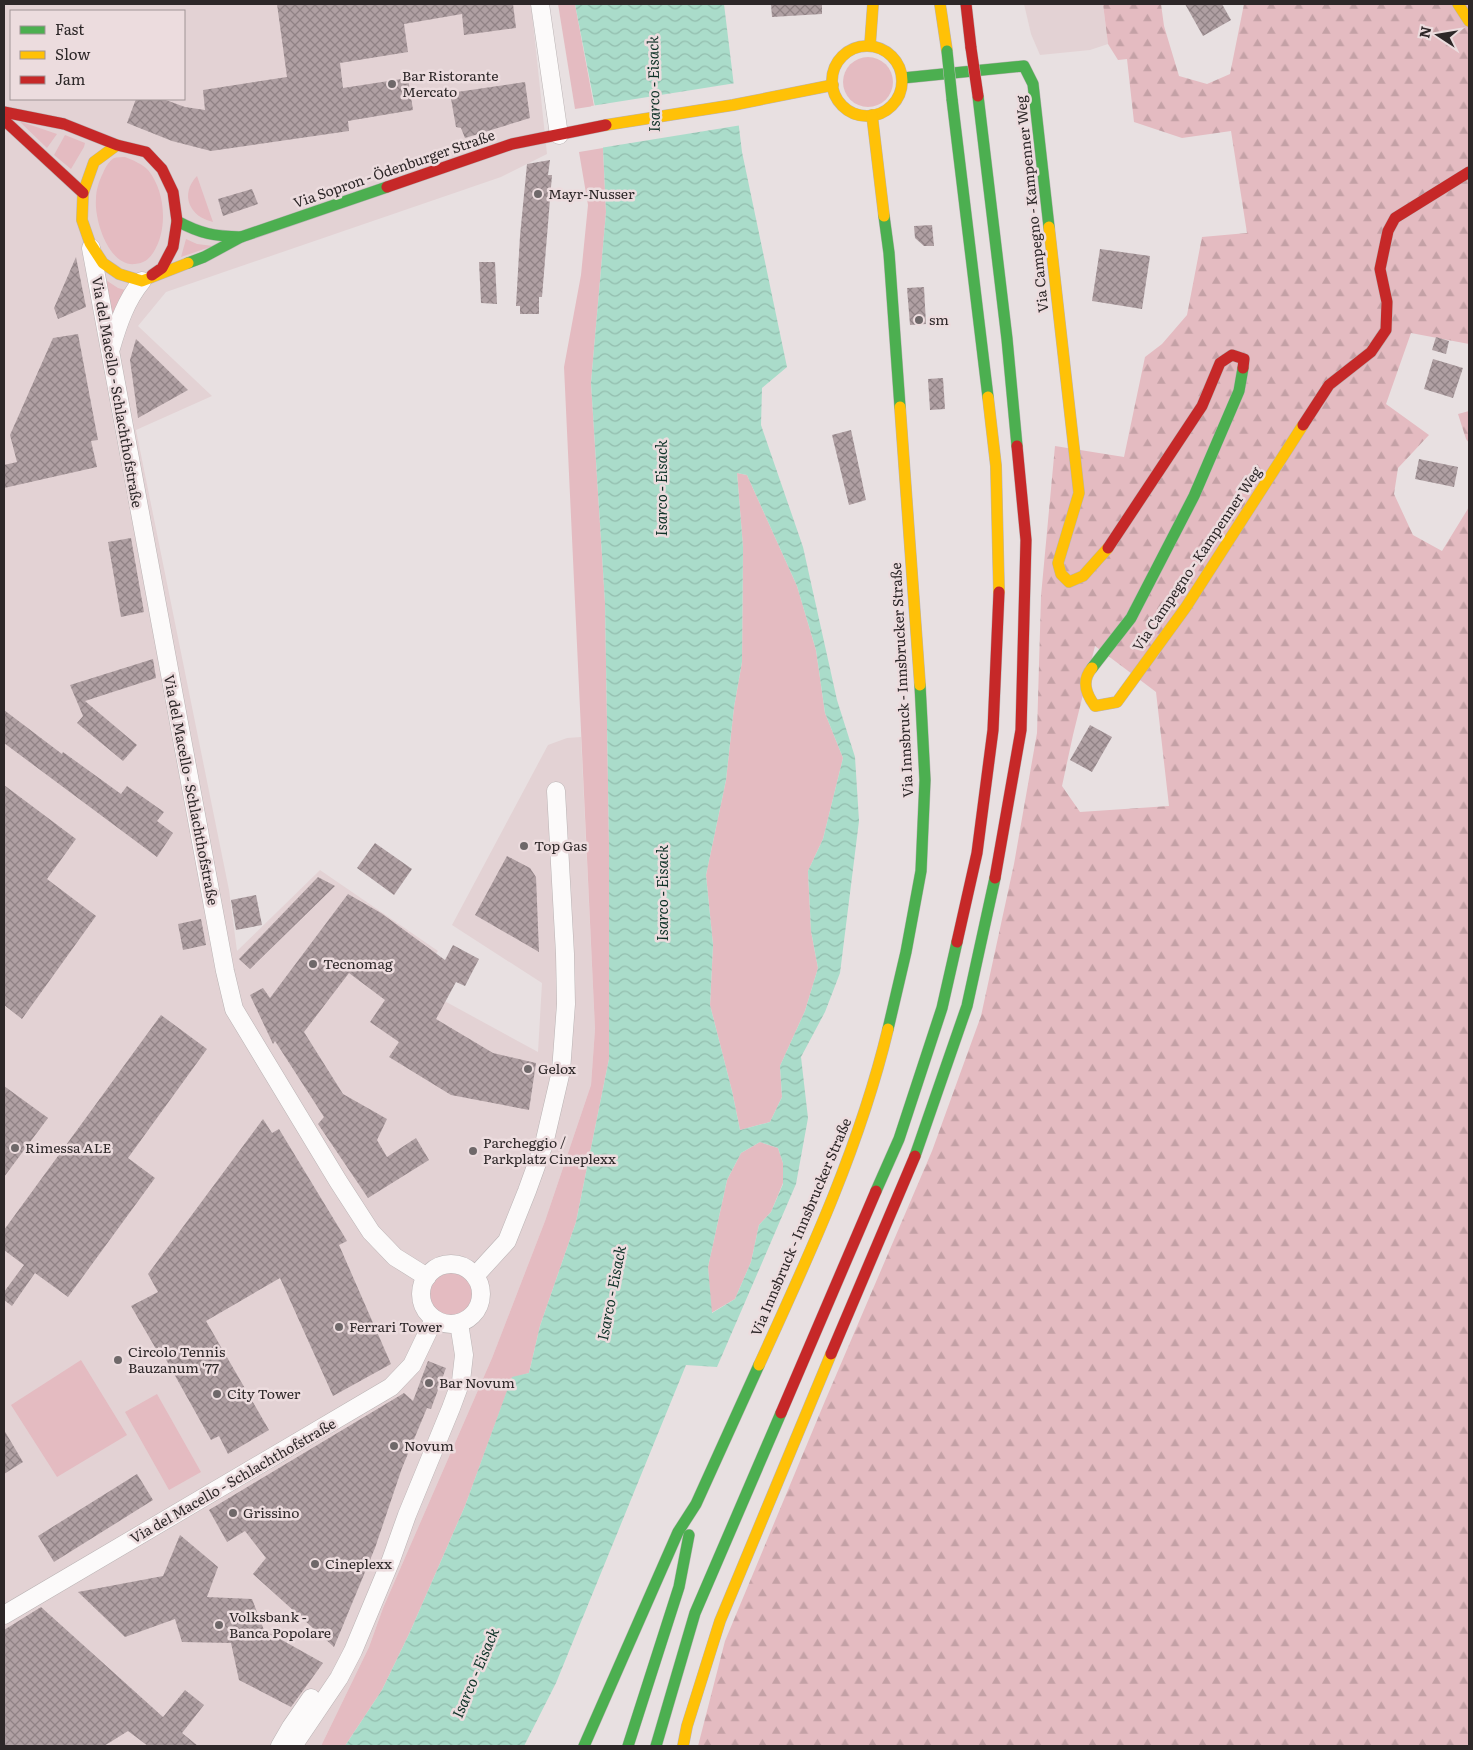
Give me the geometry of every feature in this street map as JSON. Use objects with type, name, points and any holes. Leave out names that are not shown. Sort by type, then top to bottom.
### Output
[{"type":"main road","points":[[870,45],[874,4]]},
{"type":"main road","points":[[656,1746],[695,1613],[899,1139],[942,1008],[977,853],[993,730],[999,599],[996,466],[940,4]]},
{"type":"main road","points":[[683,1746],[687,1726],[720,1621],[828,1358],[921,1142],[967,1006],[999,860],[1021,730],[1026,540],[1007,339],[966,4]]},
{"type":"main road","points":[[1458,4],[1469,21]]},
{"type":"main road","points":[[870,45],[882,48],[892,56],[900,66],[903,78],[902,87],[895,103],[888,109],[872,116],[861,115],[846,108],[836,96],[833,85],[834,70],[842,56],[860,46],[870,45]]},
{"type":"main road","name":"Via Campegno - Kampenner Weg","points":[[903,78],[1024,66],[1034,84],[1079,493],[1058,564],[1061,574],[1069,582],[1083,576],[1108,548],[1202,406],[1220,363],[1232,355],[1244,359],[1239,391],[1194,496],[1131,618],[1087,674],[1086,694],[1095,706],[1117,702],[1186,607],[1329,385],[1371,352],[1386,330],[1386,302],[1380,269],[1388,231],[1395,218],[1469,172]]},
{"type":"main road","name":"Via Sopron - Ödenburger Straße","points":[[241,237],[512,144],[601,126],[733,105],[833,85]]},
{"type":"main road","points":[[4,112],[64,124],[116,145],[146,152],[162,169],[173,192],[177,221],[173,247],[162,268],[142,281]]},
{"type":"main road","name":"Via Innsbruck - Innsbrucker Straße","points":[[584,1746],[683,1534],[832,1201],[877,1074],[906,952],[921,871],[925,780],[921,701],[889,253],[872,116]]},
{"type":"main road","points":[[4,120],[83,193]]},
{"type":"main road","name":"Via del Macello - Schlachthofstraße","points":[[116,145],[94,162],[83,193],[82,220],[90,243],[103,263],[119,274],[142,281]]},
{"type":"main road","points":[[177,221],[196,232],[215,236],[241,237]]},
{"type":"main road","points":[[142,281],[204,257],[241,237]]},
{"type":"main road","points":[[650,1565],[683,1534]]},
{"type":"main road","points":[[628,1746],[679,1587],[683,1534]]},
{"type":"main road","name":"Via Innsbruck - Innsbrucker Straße","points":[[666,1592],[683,1534]]},
{"type":"street","points":[[540,4],[565,134]]},
{"type":"street","name":"Via del Macello - Schlachthofstraße","points":[[90,243],[234,1009],[371,1232],[395,1256],[427,1277]]},
{"type":"street","points":[[110,354],[119,321],[133,292],[142,281]]},
{"type":"street","points":[[476,1276],[507,1241],[544,1144],[561,1071],[566,1004],[566,954],[556,791]]},
{"type":"street","points":[[443,1265],[459,1265],[468,1269],[476,1276],[482,1295],[477,1310],[471,1318],[459,1324],[442,1323],[427,1313],[423,1306],[421,1295],[422,1285],[433,1270],[443,1265]]},
{"type":"street","name":"Via del Macello - Schlachthofstraße","points":[[4,1615],[392,1387],[412,1364],[434,1319]]},
{"type":"street","points":[[293,1746],[339,1678],[353,1651],[391,1560],[461,1381],[464,1355],[459,1324]]},
{"type":"street","points":[[280,1746],[291,1726],[330,1673],[380,1556],[407,1515]]},
{"type":"shaded area","points":[[4,4],[531,4],[547,154],[501,177],[166,292],[138,326],[212,396],[136,430],[229,890],[237,951],[320,870],[438,951],[417,986],[538,1052],[542,983],[452,925],[548,745],[567,738],[581,737],[595,1029],[591,1085],[545,1221],[492,1358],[383,1608],[369,1647],[321,1746],[4,1746]]},
{"type":"shaded area","points":[[1024,4],[1103,4],[1108,44],[1090,50],[1040,55],[1031,34]]},
{"type":"green space","points":[[558,4],[575,4],[594,106],[575,109]]},
{"type":"green space","points":[[1103,4],[1161,4],[1164,26],[1179,76],[1207,84],[1230,74],[1244,4],[1469,4],[1469,344],[1411,333],[1386,404],[1429,435],[1398,468],[1394,494],[1413,535],[1442,551],[1469,507],[1469,1746],[698,1746],[725,1641],[932,1151],[981,1016],[1014,864],[1037,733],[1041,596],[1055,446],[1124,457],[1145,357],[1162,344],[1187,315],[1202,237],[1247,233],[1231,131],[1182,138],[1134,122],[1127,59],[1118,60],[1108,44]],"holes":[[[1095,646],[1156,692],[1169,806],[1080,812],[1062,786]]]},
{"type":"green space","points":[[868,57],[878,59],[886,64],[891,72],[893,82],[891,92],[886,100],[878,105],[868,107],[858,105],[850,100],[845,92],[843,82],[845,72],[850,64],[858,59]]},
{"type":"green space","points":[[19,121],[57,134],[47,148]]},
{"type":"green space","points":[[65,135],[85,143],[71,169],[54,155]]},
{"type":"green space","points":[[603,148],[606,212],[591,383],[605,602],[609,843],[609,1059],[576,1222],[540,1326],[529,1373],[512,1378],[465,1506],[410,1632],[382,1690],[345,1746],[321,1746],[369,1647],[383,1608],[492,1358],[545,1221],[591,1085],[595,1029],[564,367],[581,275],[588,205],[579,152]]},
{"type":"green space","points":[[125,157],[137,162],[148,170],[158,189],[163,211],[163,222],[158,244],[146,261],[135,264],[126,263],[111,250],[101,230],[96,208],[97,189],[106,167],[114,158]]},
{"type":"green space","points":[[197,176],[213,222],[198,215],[190,204],[188,198],[189,190]]},
{"type":"green space","points":[[186,239],[197,244],[213,246],[181,257]]},
{"type":"green space","points":[[98,275],[118,288],[129,291],[117,314],[106,316]]},
{"type":"green space","points":[[1469,411],[1469,443],[1458,414]]},
{"type":"green space","points":[[737,473],[747,475],[797,586],[816,650],[825,713],[843,758],[823,839],[808,871],[811,931],[818,968],[805,1011],[780,1066],[782,1097],[770,1122],[740,1130],[710,1005],[713,945],[706,875],[726,780],[734,707],[742,662],[743,547]]},
{"type":"green space","points":[[760,1142],[778,1148],[783,1163],[783,1183],[771,1212],[759,1225],[751,1262],[735,1299],[711,1313],[708,1267],[727,1180],[741,1153]]},
{"type":"green space","points":[[451,1269],[461,1271],[469,1276],[474,1284],[476,1294],[474,1304],[469,1312],[461,1317],[451,1319],[441,1317],[433,1312],[428,1304],[426,1294],[428,1284],[433,1276],[441,1271]]},
{"type":"green space","points":[[81,1360],[127,1435],[57,1477],[11,1405]]},
{"type":"green space","points":[[157,1394],[201,1472],[169,1490],[125,1412]]},
{"type":"water","name":"Isarco - Eisack","points":[[575,4],[724,4],[742,152],[787,367],[762,388],[761,425],[803,547],[837,700],[855,757],[859,821],[840,973],[825,1012],[801,1057],[808,1118],[796,1184],[717,1367],[686,1365],[556,1683],[524,1746],[345,1746],[382,1690],[410,1632],[465,1506],[512,1377],[529,1373],[540,1326],[576,1222],[609,1059],[609,843],[605,602],[591,383],[606,212],[603,148]],"holes":[[[737,473],[747,475],[797,586],[816,650],[825,713],[843,758],[823,839],[808,871],[811,931],[818,968],[805,1011],[780,1066],[782,1097],[770,1122],[740,1130],[710,1005],[713,945],[706,875],[726,780],[734,707],[742,662],[743,547]],[[760,1142],[778,1148],[783,1163],[783,1184],[771,1212],[759,1225],[751,1262],[735,1299],[712,1313],[708,1267],[727,1180],[741,1153]]]},
{"type":"pier","points":[[736,83],[742,125],[600,148],[591,106]]},
{"type":"building","points":[[277,4],[513,4],[516,28],[464,35],[462,14],[404,24],[408,52],[340,63],[343,88],[408,78],[413,110],[348,121],[349,131],[211,151],[172,141],[127,123],[136,100],[166,100],[185,107],[205,110],[203,90],[287,77]]},
{"type":"building","points":[[771,4],[822,4],[822,14],[772,17]]},
{"type":"building","points":[[1185,4],[1222,4],[1231,20],[1203,36]]},
{"type":"building","points":[[525,82],[530,118],[465,138],[461,128],[456,127],[450,93]]},
{"type":"building","points":[[550,160],[548,175],[552,175],[542,297],[539,297],[539,314],[520,314],[520,306],[516,306],[527,164]]},
{"type":"building","points":[[252,189],[258,204],[223,216],[218,199]]},
{"type":"building","points":[[932,225],[934,246],[924,246],[915,238],[914,226]]},
{"type":"building","points":[[1100,249],[1150,256],[1142,309],[1092,301]]},
{"type":"building","points":[[76,257],[86,307],[58,319],[54,308]]},
{"type":"building","points":[[479,262],[495,262],[497,304],[481,303]]},
{"type":"building","points":[[924,287],[926,324],[910,325],[907,288]]},
{"type":"building","points":[[78,334],[98,440],[91,441],[97,467],[4,488],[4,465],[17,462],[10,435],[53,338]]},
{"type":"building","points":[[1436,337],[1449,341],[1446,354],[1432,350]]},
{"type":"building","points":[[136,339],[188,390],[138,418],[130,360]]},
{"type":"building","points":[[1433,359],[1463,368],[1453,398],[1424,389]]},
{"type":"building","points":[[943,378],[945,409],[930,410],[928,379]]},
{"type":"building","points":[[851,430],[866,500],[849,505],[832,435]]},
{"type":"building","points":[[1419,459],[1458,467],[1454,487],[1415,479]]},
{"type":"building","points":[[131,538],[144,612],[121,617],[108,542]]},
{"type":"building","points":[[153,659],[156,678],[85,701],[137,745],[123,761],[77,723],[83,716],[70,685]]},
{"type":"building","points":[[4,710],[62,754],[63,752],[121,794],[127,786],[164,812],[157,821],[173,833],[157,857],[4,743]]},
{"type":"building","points":[[1090,725],[1112,737],[1092,772],[1070,760]]},
{"type":"building","points":[[4,785],[76,839],[47,879],[96,916],[22,1019],[4,1005]]},
{"type":"building","points":[[375,843],[412,869],[394,895],[357,868]]},
{"type":"building","points":[[507,856],[530,868],[536,877],[539,952],[475,915]]},
{"type":"building","points":[[318,877],[335,886],[250,969],[239,959]]},
{"type":"building","points":[[348,894],[381,913],[445,960],[453,945],[479,959],[465,986],[456,982],[436,1019],[493,1053],[536,1063],[529,1110],[451,1095],[389,1057],[399,1042],[370,1022],[385,1000],[349,973],[304,1032],[343,1094],[387,1119],[377,1140],[387,1157],[416,1138],[429,1160],[368,1198],[318,1124],[324,1117],[275,1041],[273,1044],[250,995],[263,988],[270,998]]},
{"type":"building","points":[[256,895],[262,925],[236,930],[231,900]]},
{"type":"building","points":[[201,919],[206,945],[183,950],[178,924]]},
{"type":"building","points":[[161,1015],[207,1049],[128,1158],[155,1178],[68,1297],[35,1273],[12,1306],[4,1300],[4,1292],[24,1265],[4,1250],[4,1230]]},
{"type":"building","name":"Rimessa ALE","points":[[4,1086],[48,1118],[4,1177]]},
{"type":"building","points":[[263,1119],[272,1133],[279,1129],[347,1241],[339,1245],[391,1364],[333,1396],[280,1278],[206,1321],[269,1430],[228,1454],[219,1436],[211,1440],[159,1347],[156,1349],[131,1306],[158,1292],[148,1274]]},
{"type":"building","points":[[428,1361],[446,1368],[431,1409],[427,1408],[402,1468],[375,1548],[334,1647],[253,1574],[266,1558],[245,1531],[227,1542],[209,1510],[404,1393],[413,1401]]},
{"type":"building","points":[[4,1430],[23,1462],[4,1474]]},
{"type":"building","points":[[137,1474],[153,1500],[54,1562],[38,1536]]},
{"type":"building","name":"Volksbank - Banca Popolare","points":[[180,1535],[218,1567],[207,1597],[252,1599],[264,1630],[323,1663],[291,1707],[239,1680],[231,1643],[182,1642],[175,1619],[125,1637],[78,1592],[163,1576]]},
{"type":"building","points":[[41,1607],[163,1717],[185,1690],[204,1705],[182,1733],[198,1746],[148,1746],[128,1731],[104,1746],[4,1746],[4,1630]]},
{"type":"traffic: fast","points":[[947,51],[952,99]]},
{"type":"traffic: fast","points":[[903,78],[1024,66],[1033,84],[1049,227]]},
{"type":"traffic: fast","points":[[978,96],[1007,339],[1017,446]]},
{"type":"traffic: fast","points":[[952,99],[988,397]]},
{"type":"traffic: fast","points":[[188,263],[204,257],[241,237],[387,187]]},
{"type":"traffic: fast","points":[[884,216],[889,253],[900,407]]},
{"type":"traffic: fast","points":[[177,221],[193,229],[208,233],[241,237]]},
{"type":"traffic: fast","points":[[1092,668],[1131,618],[1194,496],[1239,391],[1243,368]]},
{"type":"traffic: fast","points":[[888,1029],[906,952],[921,871],[925,780],[920,685]]},
{"type":"traffic: fast","points":[[915,1156],[967,1006],[995,878]]},
{"type":"traffic: fast","points":[[876,1191],[899,1139],[942,1008],[957,942]]},
{"type":"traffic: fast","points":[[584,1746],[678,1532],[696,1504],[759,1365]]},
{"type":"traffic: fast","points":[[656,1746],[695,1613],[781,1413]]},
{"type":"traffic: fast","points":[[628,1746],[679,1587],[689,1535]]},
{"type":"traffic: slow","points":[[870,45],[873,4]]},
{"type":"traffic: slow","points":[[940,4],[947,51]]},
{"type":"traffic: slow","points":[[1458,4],[1469,21]]},
{"type":"traffic: slow","points":[[867,46],[880,49],[892,56],[899,68],[902,81],[899,94],[892,106],[880,113],[867,116],[854,113],[842,106],[835,94],[832,81],[835,68],[842,56],[854,49],[867,46]]},
{"type":"traffic: slow","points":[[606,125],[733,105],[833,85]]},
{"type":"traffic: slow","points":[[872,115],[884,216]]},
{"type":"traffic: slow","points":[[117,145],[94,162],[83,193],[82,220],[90,243],[103,263],[119,274],[142,281],[188,263]]},
{"type":"traffic: slow","points":[[1049,227],[1079,493],[1058,563],[1061,574],[1069,582],[1083,576],[1108,548]]},
{"type":"traffic: slow","points":[[988,397],[996,466],[999,592]]},
{"type":"traffic: slow","points":[[900,407],[920,685]]},
{"type":"traffic: slow","points":[[1092,668],[1087,678],[1086,687],[1089,697],[1095,706],[1117,702],[1186,607],[1303,425]]},
{"type":"traffic: slow","points":[[759,1365],[832,1200],[863,1116],[888,1029]]},
{"type":"traffic: slow","points":[[683,1746],[687,1726],[720,1621],[831,1354]]},
{"type":"traffic: jam","points":[[966,4],[971,48]]},
{"type":"traffic: jam","points":[[971,48],[978,96]]},
{"type":"traffic: jam","points":[[4,112],[64,124],[117,145],[146,152],[162,169],[173,192],[177,221],[173,247],[162,268],[152,275]]},
{"type":"traffic: jam","points":[[4,120],[83,193]]},
{"type":"traffic: jam","points":[[387,187],[512,144],[606,125]]},
{"type":"traffic: jam","points":[[1303,425],[1329,385],[1371,352],[1386,330],[1387,302],[1380,269],[1388,231],[1395,218],[1469,172]]},
{"type":"traffic: jam","points":[[1108,548],[1202,406],[1220,363],[1232,355],[1244,359],[1243,368]]},
{"type":"traffic: jam","points":[[995,878],[1021,730],[1026,540],[1017,446]]},
{"type":"traffic: jam","points":[[957,942],[977,853],[993,730],[999,592]]},
{"type":"traffic: jam","points":[[831,1354],[915,1156]]},
{"type":"traffic: jam","points":[[781,1413],[876,1191]]},
{"type":"place","name":"Bar Ristorante Mercato","points":[[392,84]]},
{"type":"place","name":"Mayr-Nusser","points":[[538,194]]},
{"type":"place","name":"sm","points":[[919,320]]},
{"type":"place","name":"Top Gas","points":[[524,846]]},
{"type":"place","name":"Tecnomag","points":[[313,964]]},
{"type":"place","name":"Gelox","points":[[528,1069]]},
{"type":"place","name":"Rimessa ALE","points":[[15,1148]]},
{"type":"place","name":"Parcheggio / Parkplatz Cineplexx","points":[[473,1151]]},
{"type":"place","name":"Ferrari Tower","points":[[339,1327]]},
{"type":"place","name":"Circolo Tennis Bauzanum '77","points":[[118,1360]]},
{"type":"place","name":"Bar Novum","points":[[429,1383]]},
{"type":"place","name":"City Tower","points":[[217,1394]]},
{"type":"place","name":"Novum","points":[[394,1446]]},
{"type":"place","name":"Grissino","points":[[233,1513]]},
{"type":"place","name":"Cineplexx","points":[[315,1564]]},
{"type":"place","name":"Volksbank - Banca Popolare","points":[[219,1625]]}]
